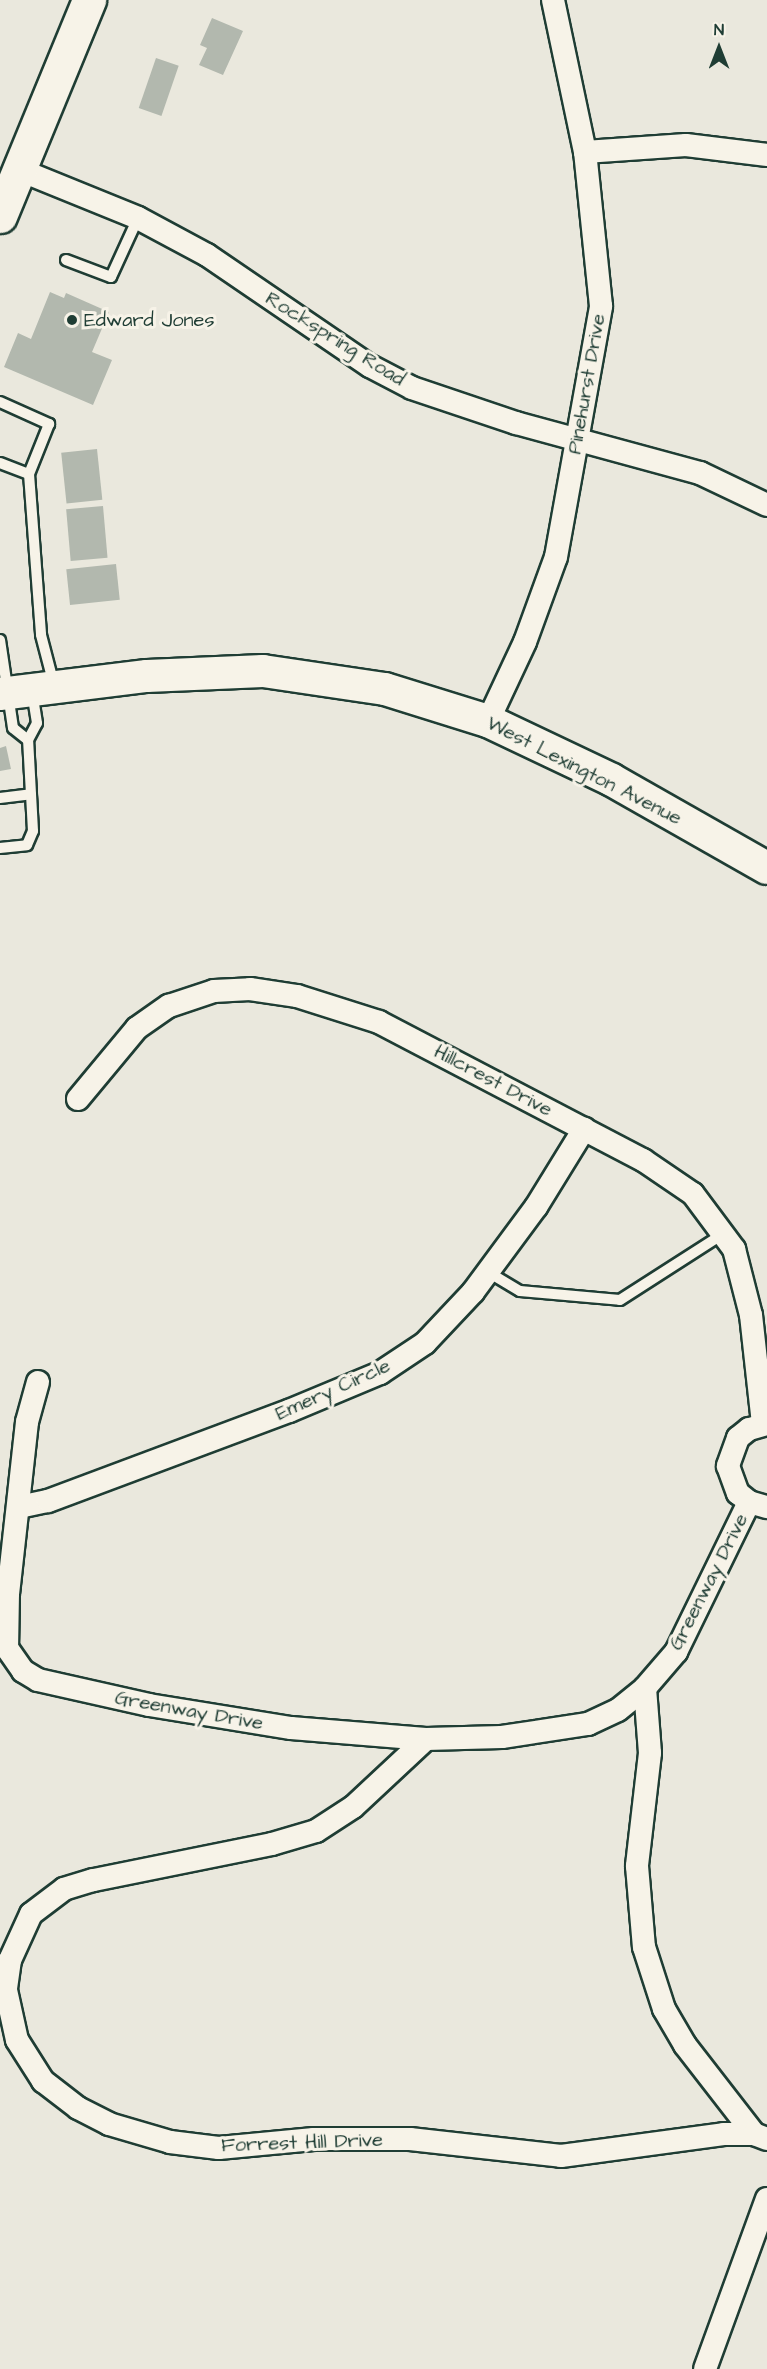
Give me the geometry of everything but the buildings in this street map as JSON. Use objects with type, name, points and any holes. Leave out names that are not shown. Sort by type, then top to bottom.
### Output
[{"type":"main road","points":[[0,216],[89,0]]},
{"type":"street","name":"Pinehurst Drive","points":[[488,721],[525,642],[556,557],[601,306],[585,152],[553,0]]},
{"type":"street","points":[[585,152],[686,145],[767,155]]},
{"type":"street","name":"Rockspring Road","points":[[20,170],[138,218],[207,255],[370,366],[412,388],[516,423],[700,473],[767,505]]},
{"type":"street","name":"West Lexington Avenue","points":[[23,690],[263,671],[385,689],[488,721],[612,780],[767,868]]},
{"type":"street","name":"Hillcrest Drive","points":[[78,1099],[137,1028],[169,1006],[214,991],[250,989],[297,996],[379,1022],[643,1160],[693,1194],[734,1249],[751,1316],[765,1424]]},
{"type":"street","name":"Emery Circle","points":[[19,1507],[48,1501],[245,1428],[380,1373],[425,1343],[488,1272],[536,1207],[584,1129]]},
{"type":"street","name":"Greenway Drive","points":[[38,1382],[27,1422],[5,1632],[13,1659],[38,1680],[149,1705],[291,1728],[426,1739],[502,1737],[588,1724],[618,1710],[645,1688],[676,1652],[758,1504]]},
{"type":"street","points":[[758,1504],[730,1480],[729,1458],[738,1438],[765,1424]]},
{"type":"street","points":[[645,1688],[650,1753],[637,1866],[644,1947],[664,2009],[685,2045],[761,2137]]},
{"type":"street","name":"Forrest Hill Drive","points":[[426,1739],[353,1807],[316,1831],[272,1844],[93,1880],[64,1889],[31,1914],[10,1960],[6,1990],[16,2040],[43,2080],[78,2108],[109,2124],[170,2142],[219,2148],[314,2139],[410,2139],[561,2156],[724,2134],[761,2137]]},
{"type":"street","points":[[705,2369],[767,2199]]},
{"type":"lane","points":[[66,260],[111,277],[138,218]]},
{"type":"lane","points":[[0,402],[49,424],[29,474],[40,635],[13,728],[28,740]]},
{"type":"lane","points":[[0,463],[29,474]]},
{"type":"lane","points":[[0,640],[37,723],[28,740],[33,831],[27,845],[0,848]]},
{"type":"lane","points":[[0,798],[31,794]]},
{"type":"lane","points":[[488,1272],[520,1291],[620,1300],[723,1234]]},
{"type":"place","name":"Edward Jones","points":[[72,320]]}]
